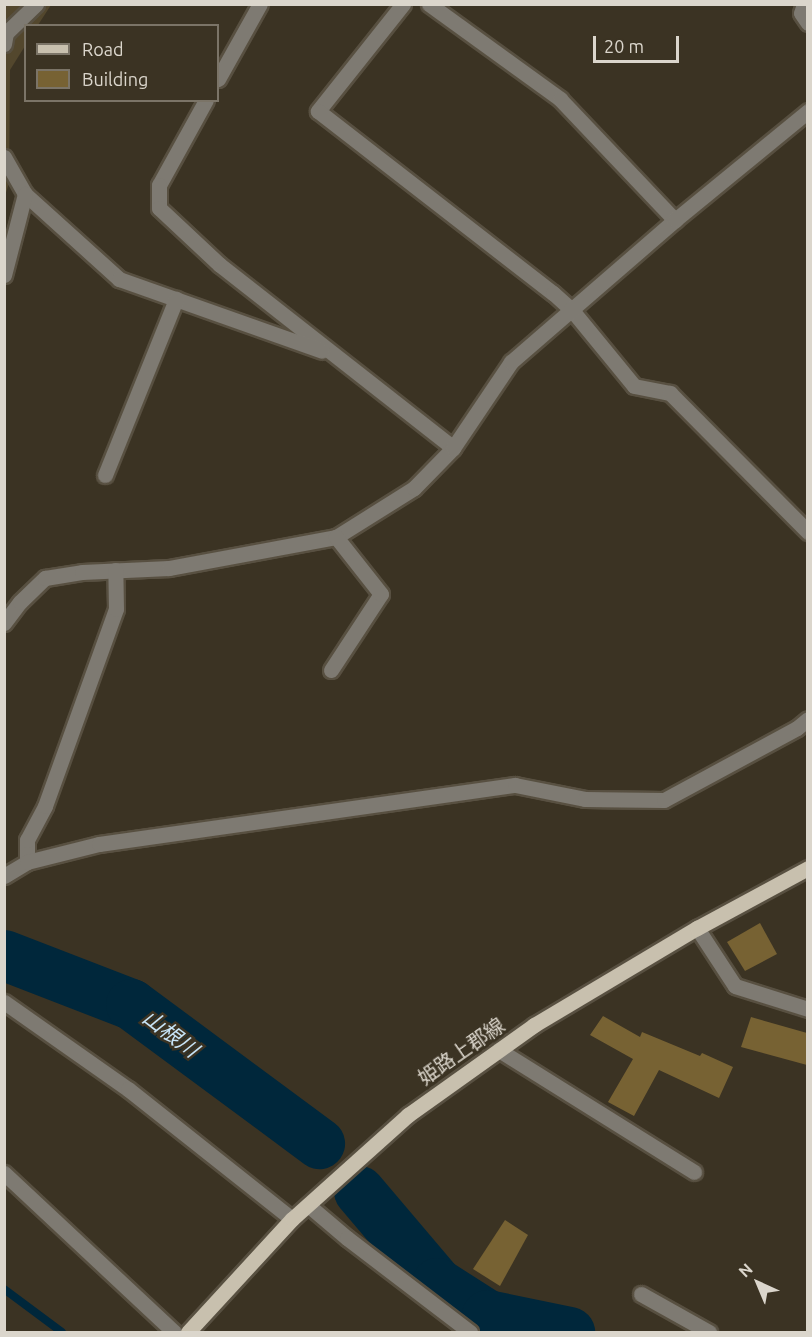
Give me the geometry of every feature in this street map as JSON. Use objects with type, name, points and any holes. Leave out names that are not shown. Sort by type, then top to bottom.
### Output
[{"type":"main road","name":"姫路上郡線","points":[[188,1332],[292,1219],[408,1115],[534,1025],[697,928],[807,868]]},
{"type":"street","points":[[4,44],[6,33],[36,4]]},
{"type":"street","points":[[219,78],[260,4]]},
{"type":"street","points":[[403,4],[318,111],[544,285],[571,309],[634,386],[670,393],[807,532]]},
{"type":"street","points":[[429,4],[560,99],[675,220]]},
{"type":"street","points":[[804,4],[801,13],[807,23]]},
{"type":"street","points":[[205,102],[159,185],[159,208],[220,265],[453,448]]},
{"type":"street","points":[[4,623],[20,602],[45,578],[82,572],[169,568],[336,537],[414,488],[453,448],[511,362],[675,220],[807,111]]},
{"type":"street","points":[[4,157],[25,194],[119,279],[333,355]]},
{"type":"street","points":[[4,275],[25,194]]},
{"type":"street","points":[[105,475],[176,299]]},
{"type":"street","points":[[331,670],[381,594],[336,537]]},
{"type":"street","points":[[27,862],[27,840],[45,806],[116,609],[115,570]]},
{"type":"street","points":[[4,876],[27,862],[99,844],[515,785],[585,799],[664,800],[797,728],[807,719]]},
{"type":"street","points":[[697,928],[735,986],[807,1009]]},
{"type":"street","points":[[4,1002],[128,1089],[292,1219]]},
{"type":"street","points":[[499,1050],[694,1172]]},
{"type":"street","points":[[4,1173],[174,1332]]},
{"type":"street","points":[[308,1205],[347,1238],[470,1332]]},
{"type":"street","points":[[641,1294],[709,1332]]},
{"type":"shaded area","points":[[5,5],[51,5],[39,24],[24,24],[24,48],[10,70],[9,183],[5,196]]},
{"type":"building","points":[[760,923],[777,954],[745,971],[727,942]]},
{"type":"building","points":[[603,1016],[640,1037],[642,1032],[700,1056],[702,1053],[733,1067],[719,1098],[659,1070],[634,1116],[608,1102],[633,1059],[590,1035]]},
{"type":"building","points":[[751,1017],[807,1033],[807,1065],[741,1047]]},
{"type":"building","points":[[505,1220],[528,1235],[500,1286],[473,1269]]},
{"type":"waterway","name":"山根川","points":[[4,955],[131,1004],[319,1143]]},
{"type":"waterway","name":"山根川","points":[[359,1191],[437,1283],[487,1315],[569,1332]]},
{"type":"waterway","points":[[4,1289],[62,1332]]}]
